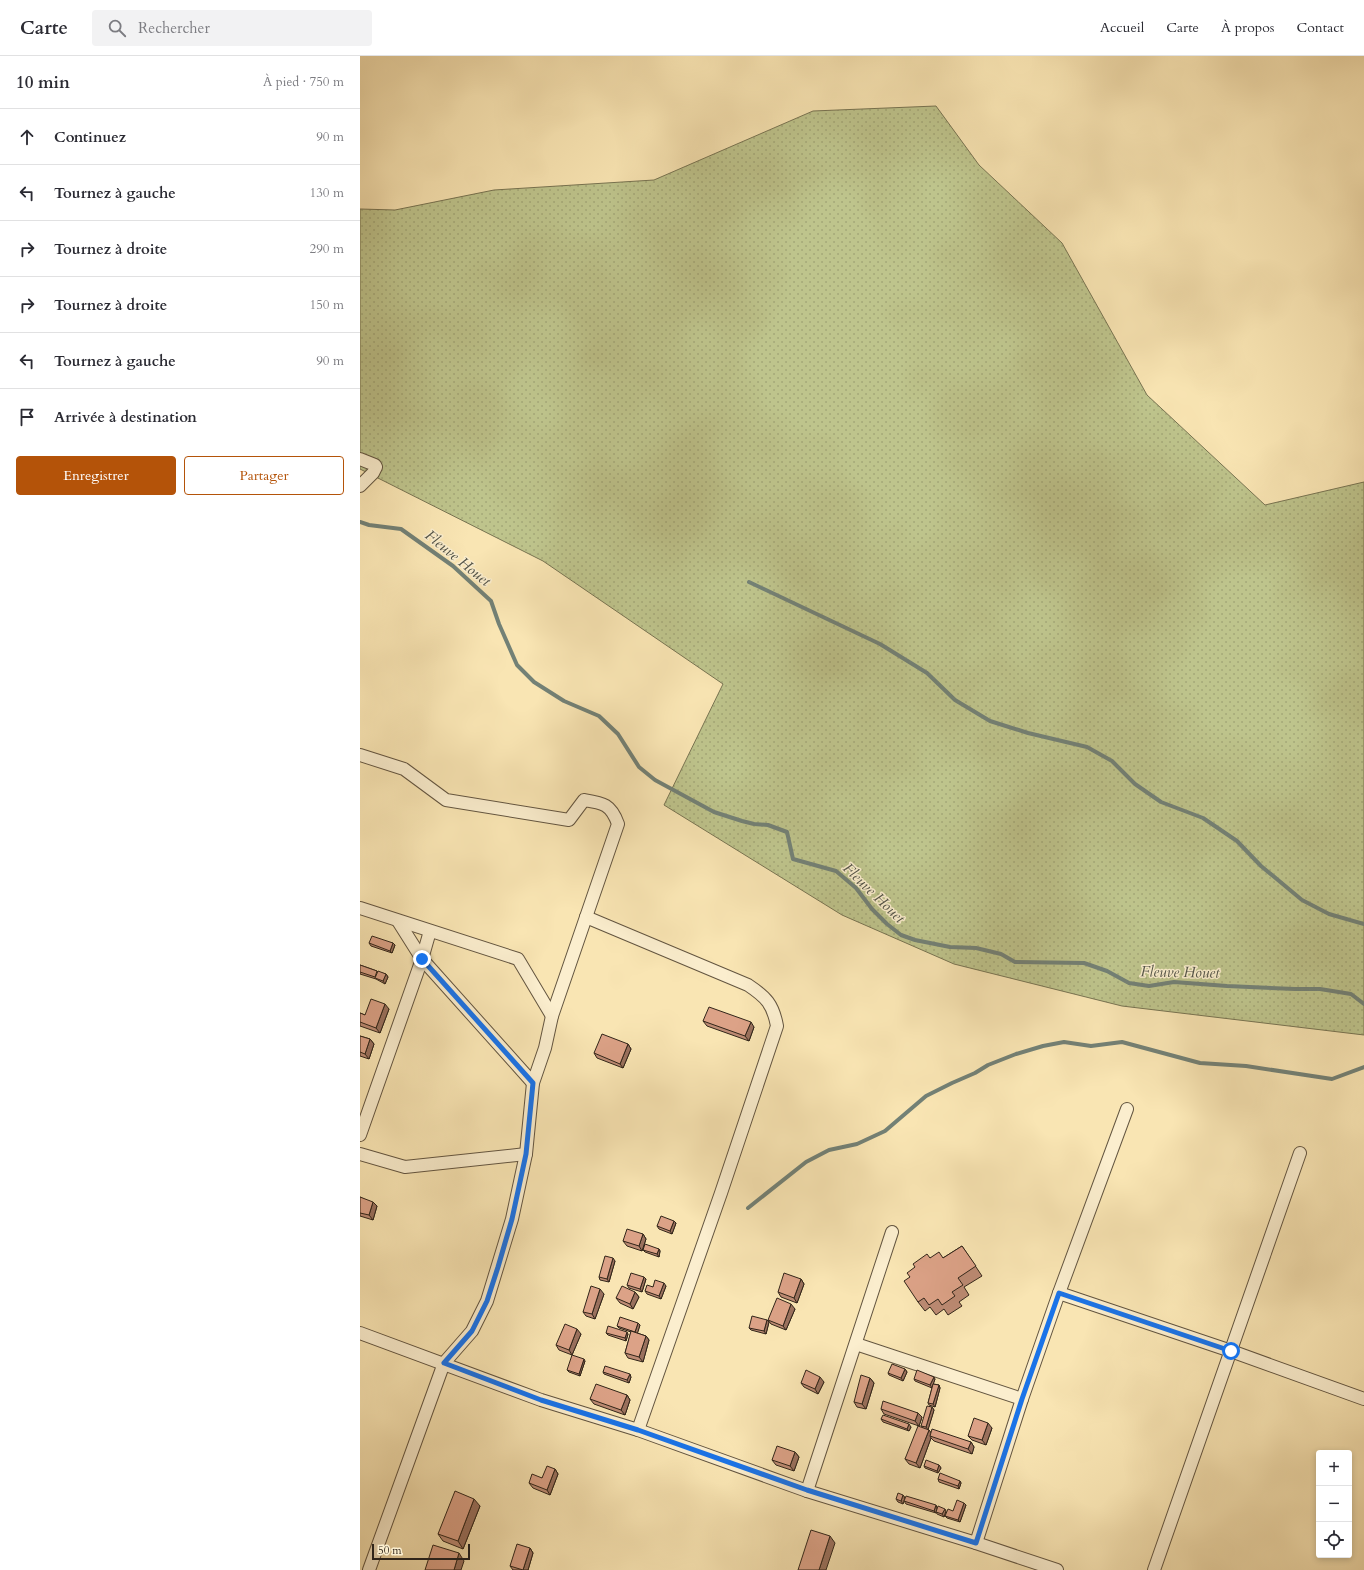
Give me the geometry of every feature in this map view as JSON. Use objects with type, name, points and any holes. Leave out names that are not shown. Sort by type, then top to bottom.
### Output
[{"type":"street","points":[[360,458],[375,465],[376,467],[360,486]]},
{"type":"street","points":[[360,756],[404,769],[446,800],[569,820],[584,800],[603,803],[612,813],[618,824],[552,1016],[545,1048],[533,1083],[526,1154],[512,1219],[487,1301],[472,1331],[444,1363],[369,1570]]},
{"type":"street","points":[[360,908],[518,959],[552,1016]]},
{"type":"street","points":[[586,917],[748,985],[765,997],[775,1013],[777,1026],[721,1193],[638,1430]]},
{"type":"street","points":[[398,921],[422,959],[533,1083]]},
{"type":"street","points":[[360,1135],[422,959],[430,931]]},
{"type":"street","points":[[976,1543],[1022,1399],[1059,1293],[1127,1109]]},
{"type":"street","points":[[1154,1570],[1300,1153]]},
{"type":"street","points":[[360,1154],[405,1168],[526,1154]]},
{"type":"street","points":[[807,1490],[892,1232]]},
{"type":"street","points":[[1059,1293],[1231,1351],[1364,1399]]},
{"type":"street","points":[[360,1334],[444,1363],[541,1400],[638,1430],[807,1490],[1057,1570]]},
{"type":"street","points":[[856,1344],[1022,1399]]},
{"type":"green space","points":[[936,106],[979,165],[1062,243],[1147,395],[1265,505],[1364,482],[1364,1035],[1122,1006],[954,964],[842,915],[664,805],[723,684],[543,561],[360,469],[360,209],[395,210],[494,190],[654,180],[813,111]]},
{"type":"building","points":[[372,936],[393,943],[390,951],[369,943]]},
{"type":"building","points":[[360,965],[377,971],[375,977],[360,972]]},
{"type":"building","points":[[378,971],[386,974],[383,981],[375,978]]},
{"type":"building","points":[[371,999],[385,1004],[376,1028],[360,1022],[360,1013],[365,1015]]},
{"type":"building","points":[[709,1007],[751,1022],[745,1036],[703,1021]]},
{"type":"building","points":[[602,1034],[628,1044],[620,1064],[594,1053]]},
{"type":"building","points":[[360,1036],[370,1039],[365,1054],[360,1052]]},
{"type":"building","points":[[360,1197],[373,1202],[369,1215],[360,1213]]},
{"type":"building","points":[[661,1216],[674,1221],[670,1231],[657,1226]]},
{"type":"building","points":[[627,1229],[643,1234],[639,1246],[623,1241]]},
{"type":"building","points":[[645,1244],[659,1249],[657,1254],[643,1250]]},
{"type":"building","points":[[962,1246],[976,1266],[958,1278],[963,1285],[952,1292],[955,1296],[942,1305],[938,1299],[929,1305],[924,1298],[918,1302],[904,1281],[910,1277],[907,1273],[915,1267],[913,1264],[927,1254],[930,1258],[939,1252],[943,1258]]},
{"type":"building","points":[[605,1256],[613,1258],[607,1279],[599,1277]]},
{"type":"building","points":[[631,1273],[644,1277],[640,1289],[627,1285]]},
{"type":"building","points":[[784,1273],[801,1279],[794,1298],[778,1292]]},
{"type":"building","points":[[655,1280],[664,1283],[659,1296],[645,1291],[647,1285],[653,1287]]},
{"type":"building","points":[[591,1286],[600,1289],[592,1314],[583,1312]]},
{"type":"building","points":[[622,1286],[635,1292],[630,1304],[616,1298]]},
{"type":"building","points":[[777,1298],[791,1304],[783,1326],[768,1320]]},
{"type":"building","points":[[752,1316],[767,1320],[764,1331],[749,1328]]},
{"type":"building","points":[[620,1317],[638,1323],[635,1332],[617,1326]]},
{"type":"building","points":[[565,1324],[577,1329],[569,1350],[556,1345]]},
{"type":"building","points":[[608,1326],[627,1332],[625,1338],[606,1333]]},
{"type":"building","points":[[631,1331],[646,1336],[639,1357],[625,1353]]},
{"type":"building","points":[[572,1355],[584,1359],[579,1374],[567,1370]]},
{"type":"building","points":[[892,1364],[905,1369],[901,1378],[888,1373]]},
{"type":"building","points":[[605,1366],[630,1374],[627,1380],[603,1372]]},
{"type":"building","points":[[806,1370],[820,1377],[815,1389],[801,1383]]},
{"type":"building","points":[[917,1370],[934,1377],[930,1385],[914,1379]]},
{"type":"building","points":[[861,1375],[870,1378],[862,1404],[854,1402]]},
{"type":"building","points":[[596,1384],[627,1395],[621,1410],[590,1399]]},
{"type":"building","points":[[933,1384],[939,1385],[933,1404],[928,1403]]},
{"type":"building","points":[[883,1401],[918,1413],[915,1421],[881,1409]]},
{"type":"building","points":[[927,1406],[932,1407],[926,1427],[921,1426]]},
{"type":"building","points":[[883,1415],[909,1424],[907,1429],[881,1419]]},
{"type":"building","points":[[974,1418],[988,1423],[982,1440],[968,1436]]},
{"type":"building","points":[[918,1426],[929,1430],[916,1463],[905,1459]]},
{"type":"building","points":[[932,1429],[971,1442],[968,1449],[930,1436]]},
{"type":"building","points":[[777,1446],[795,1452],[790,1466],[772,1460]]},
{"type":"building","points":[[926,1460],[939,1465],[937,1471],[924,1466]]},
{"type":"building","points":[[547,1466],[555,1469],[547,1490],[529,1483],[532,1474],[542,1478]]},
{"type":"building","points":[[940,1473],[960,1481],[958,1486],[938,1479]]},
{"type":"building","points":[[455,1491],[474,1499],[458,1541],[438,1534]]},
{"type":"building","points":[[898,1493],[903,1495],[901,1501],[896,1499]]},
{"type":"building","points":[[906,1496],[936,1505],[934,1511],[904,1501]]},
{"type":"building","points":[[957,1500],[964,1503],[958,1520],[945,1516],[948,1509],[953,1511]]},
{"type":"building","points":[[938,1506],[945,1509],[942,1514],[936,1512]]},
{"type":"building","points":[[811,1530],[830,1536],[819,1570],[798,1570]]},
{"type":"building","points":[[517,1544],[530,1548],[523,1570],[510,1566]]},
{"type":"building","points":[[433,1545],[459,1553],[454,1570],[425,1570]]},
{"type":"waterway","name":"Fleuve Houet","points":[[360,522],[369,525],[401,529],[453,566],[491,601],[499,624],[517,665],[534,682],[564,701],[599,716],[618,734],[639,767],[655,780],[714,812],[754,824],[768,825],[787,832],[793,859],[836,871],[856,888],[872,909],[887,924],[901,935],[915,940],[950,947],[976,948],[1001,954],[1015,962],[1084,963],[1107,971],[1129,983],[1149,986],[1174,982],[1227,986],[1320,989],[1351,994],[1364,1004]]},
{"type":"waterway","points":[[749,582],[880,644],[927,673],[955,700],[990,721],[1028,733],[1087,747],[1112,761],[1135,784],[1161,802],[1203,818],[1237,841],[1261,866],[1302,900],[1329,914],[1364,924]]},
{"type":"waterway","points":[[748,1208],[806,1162],[829,1150],[857,1144],[885,1131],[926,1096],[975,1073],[988,1065],[1016,1054],[1043,1046],[1064,1042],[1091,1046],[1122,1042],[1200,1063],[1246,1066],[1332,1079],[1364,1067]]},
{"type":"route","points":[[422,959],[533,1083],[526,1154],[512,1219],[498,1267],[487,1301],[472,1331],[444,1363],[541,1400],[638,1430],[807,1490],[976,1543],[1022,1399],[1059,1293],[1231,1351]]}]
